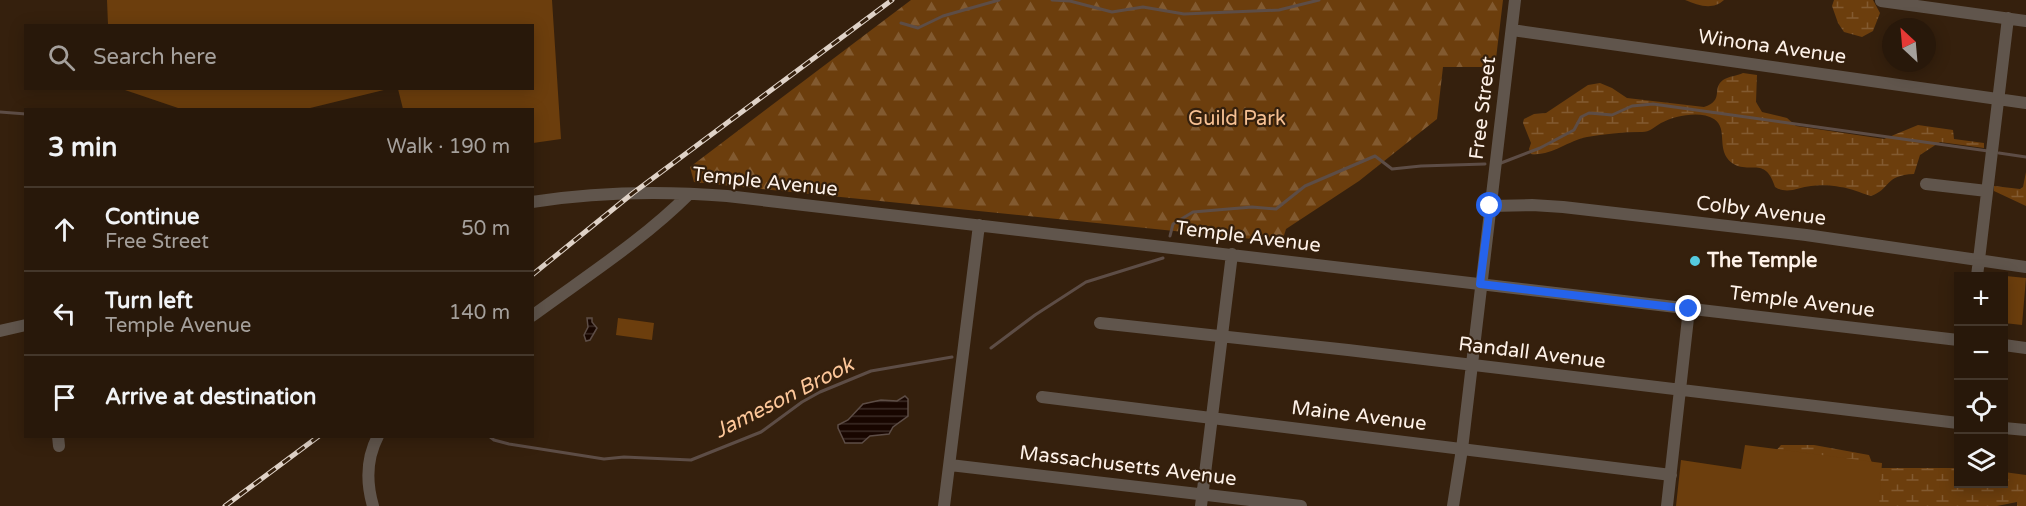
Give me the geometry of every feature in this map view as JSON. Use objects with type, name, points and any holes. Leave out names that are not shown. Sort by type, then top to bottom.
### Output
[{"type":"street","name":"Free Street","points":[[1453,506],[1462,449],[1515,0]]},
{"type":"street","points":[[1881,1],[2026,21]]},
{"type":"street","points":[[1978,272],[2008,18]]},
{"type":"street","name":"Winona Avenue","points":[[1512,30],[2026,102]]},
{"type":"street","points":[[1926,184],[1987,191]]},
{"type":"street","name":"Temple Avenue","points":[[534,202],[633,193],[727,196],[1954,339]]},
{"type":"street","points":[[534,315],[627,245],[688,194]]},
{"type":"street","name":"Colby Avenue","points":[[1490,206],[1554,206],[1806,236],[2026,267]]},
{"type":"street","points":[[944,506],[979,225]]},
{"type":"street","points":[[1202,500],[1232,254]]},
{"type":"street","points":[[1666,506],[1689,309]]},
{"type":"street","name":"Randall Avenue","points":[[1100,323],[1954,422]]},
{"type":"street","points":[[0,331],[24,325]]},
{"type":"street","points":[[2008,346],[2026,348]]},
{"type":"street","name":"Maine Avenue","points":[[1042,397],[1671,475]]},
{"type":"street","points":[[2008,428],[2026,430]]},
{"type":"street","points":[[373,506],[368,487],[368,469],[377,438]]},
{"type":"street","name":"Massachusetts Avenue","points":[[950,465],[1202,500],[1301,506]]},
{"type":"green space","points":[[107,0],[552,0],[561,139],[534,143],[534,108],[403,108],[398,90],[534,90],[534,24],[108,24]]},
{"type":"green space","name":"Guild Park","points":[[911,0],[1503,0],[1495,67],[1443,67],[1437,119],[1359,181],[1286,229],[1282,242],[694,182],[690,167]]},
{"type":"green space","points":[[1685,0],[1724,0],[1710,6]]},
{"type":"green space","points":[[1834,0],[1873,0],[1880,13],[1873,31],[1862,37],[1844,32],[1832,6]]},
{"type":"green space","points":[[1743,73],[1757,75],[1756,102],[1762,112],[1787,118],[1796,126],[1884,139],[1918,125],[1953,130],[1954,139],[1984,143],[1984,148],[1940,142],[1920,155],[1914,174],[1897,177],[1871,196],[1848,188],[1829,186],[1789,190],[1775,187],[1767,171],[1732,163],[1724,152],[1721,128],[1718,123],[1708,116],[1695,114],[1673,118],[1646,132],[1587,137],[1546,153],[1531,154],[1529,149],[1531,143],[1523,123],[1524,119],[1534,114],[1546,113],[1588,85],[1600,83],[1627,98],[1704,107],[1714,101],[1718,87],[1723,80]]},
{"type":"green space","points":[[125,90],[384,90],[310,108],[178,108]]},
{"type":"green space","points":[[2026,172],[2026,206],[1994,191],[1994,186],[2020,189],[2023,187]]},
{"type":"green space","points":[[2008,276],[2026,278],[2022,325],[2008,323]]},
{"type":"green space","points":[[618,318],[654,323],[652,340],[616,335]]},
{"type":"green space","points":[[1745,445],[1882,463],[1879,506],[1676,506],[1681,460],[1741,469]]},
{"type":"green space","points":[[1781,445],[1814,445],[1869,455],[1874,468],[1954,468],[1954,488],[2008,488],[2008,473],[2026,475],[2026,506],[2017,506],[2017,502],[1997,506],[1834,506],[1773,454]]},
{"type":"shaded area","points":[[587,318],[592,318],[597,328],[590,340],[586,341],[584,335],[588,327]]},
{"type":"shaded area","points":[[905,396],[908,399],[908,416],[893,427],[889,434],[870,436],[862,443],[845,443],[838,425],[848,420],[863,404],[881,400],[897,401]]},
{"type":"waterway","points":[[901,23],[918,28],[943,16],[999,0]]},
{"type":"waterway","points":[[1052,0],[1070,1],[1112,12],[1143,7],[1184,14],[1279,10],[1319,0]]},
{"type":"waterway","points":[[1501,163],[1540,148],[1574,130],[1581,117],[1589,113],[1612,115],[1632,106],[1653,104],[1988,151]]},
{"type":"waterway","name":"Jameson Brook","points":[[0,112],[24,114]]},
{"type":"waterway","points":[[1999,153],[2026,157]]},
{"type":"waterway","points":[[1170,236],[1173,224],[1193,212],[1252,207],[1276,209],[1305,186],[1375,156],[1392,169],[1485,164]]},
{"type":"waterway","points":[[991,348],[1035,315],[1086,282],[1163,258]]},
{"type":"waterway","name":"Jameson Brook","points":[[492,438],[509,444],[604,459],[624,457],[691,460],[761,432],[802,402],[820,392],[871,371],[952,357]]},
{"type":"railway","points":[[534,273],[633,193],[892,0]]},
{"type":"railway","points":[[225,506],[316,438]]},
{"type":"place","name":"The Temple","points":[[1695,261]]},
{"type":"route","points":[[1490,206],[1480,284],[1689,309]]}]
